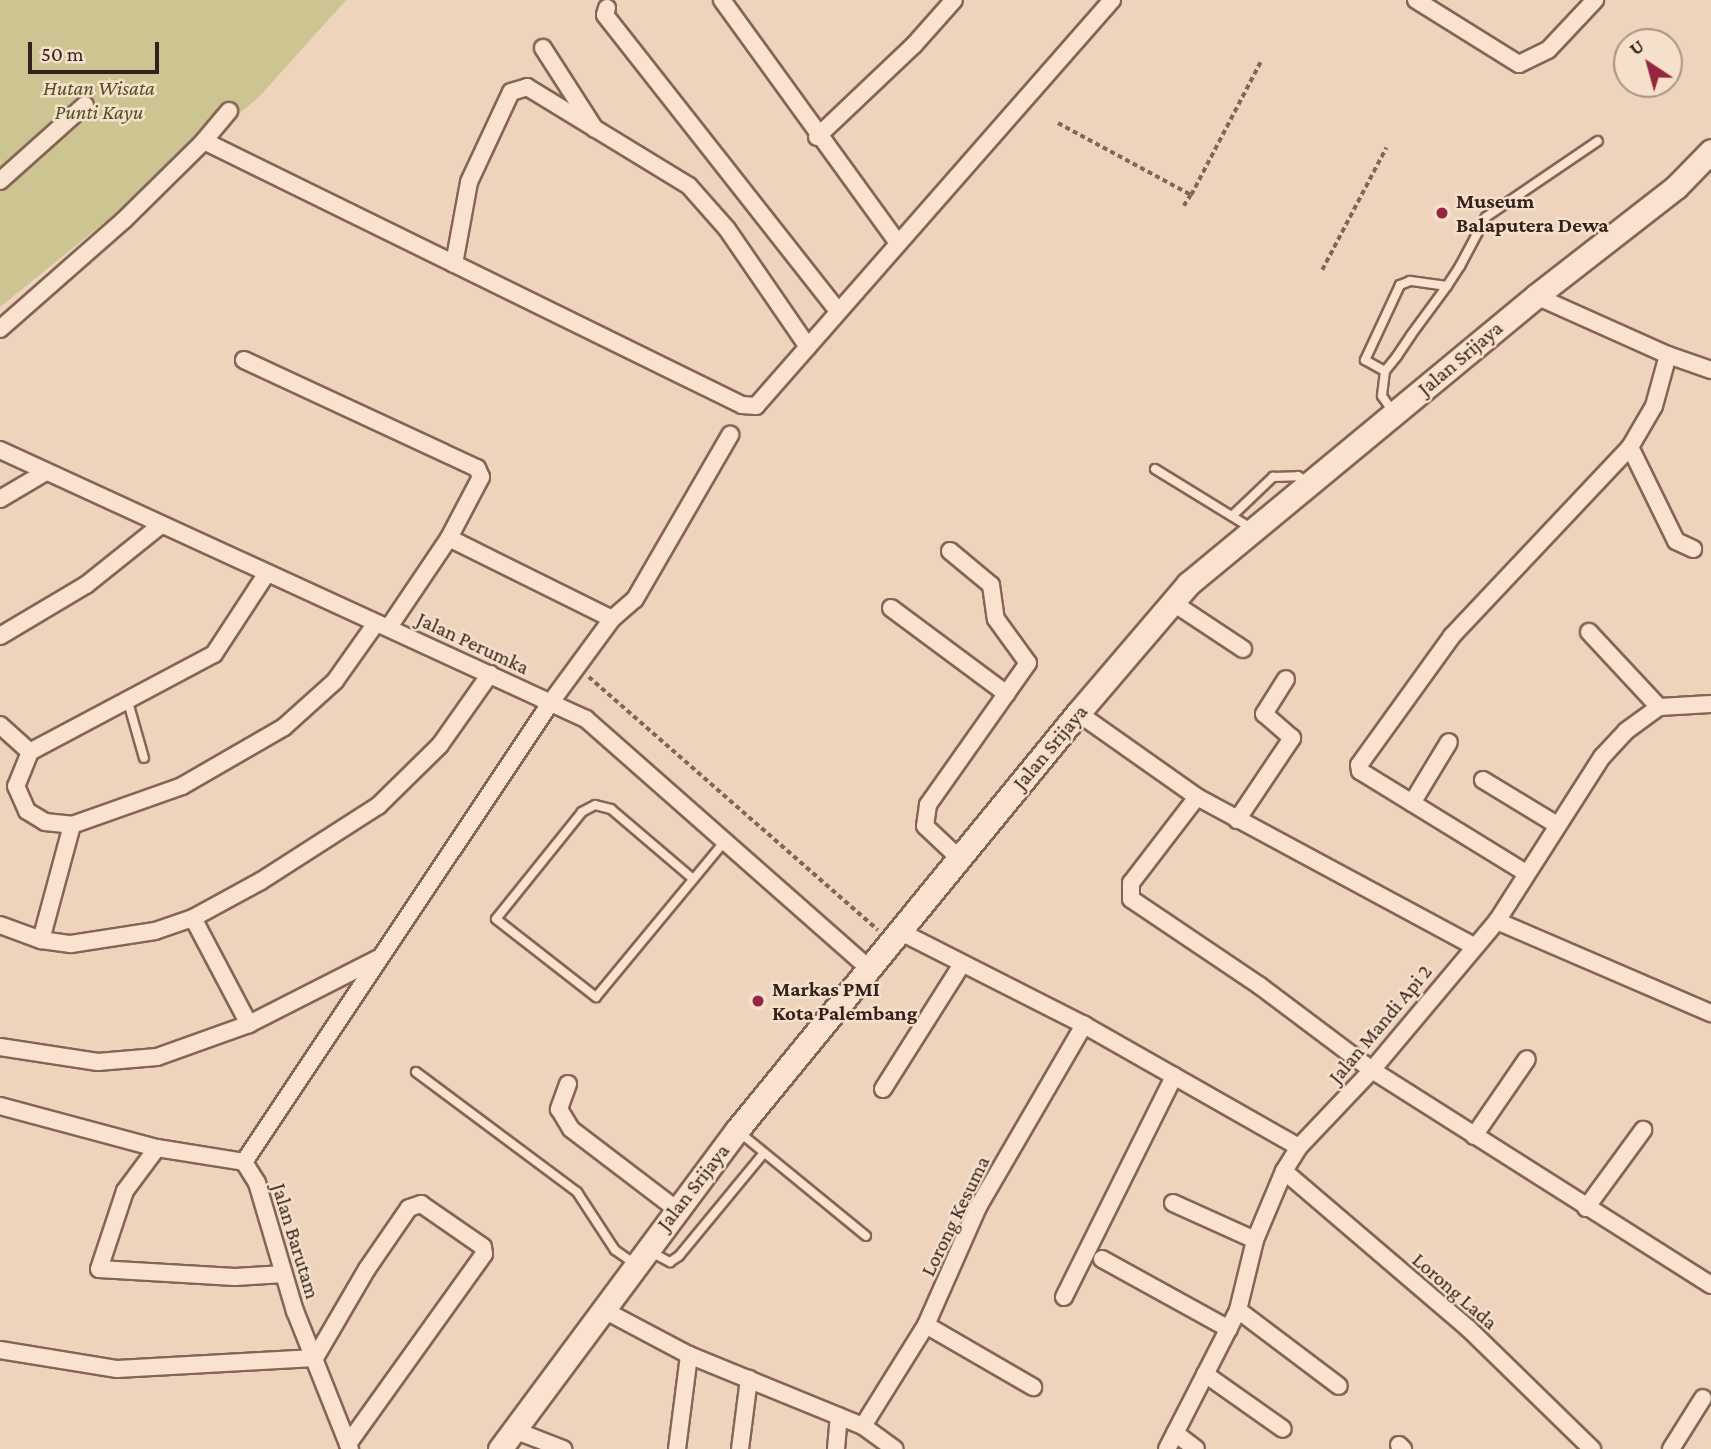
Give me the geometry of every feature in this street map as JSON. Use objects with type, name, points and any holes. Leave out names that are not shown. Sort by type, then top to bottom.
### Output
[{"type":"street","points":[[722,0],[817,136],[897,242]]},
{"type":"street","points":[[817,136],[914,45],[954,0]]},
{"type":"street","points":[[204,141],[742,405],[756,405],[1112,0]]},
{"type":"street","points":[[1416,0],[1519,64],[1548,50],[1595,0]]},
{"type":"street","points":[[607,8],[605,15],[838,311]]},
{"type":"street","points":[[543,48],[600,135]]},
{"type":"street","points":[[454,264],[469,181],[511,92],[527,87],[600,135],[689,186],[727,229],[808,347]]},
{"type":"street","points":[[0,181],[85,105]]},
{"type":"street","points":[[0,329],[124,220],[204,141],[229,111]]},
{"type":"street","name":"Jalan Srijaya","points":[[500,1449],[737,1130],[867,967],[1172,602],[1253,530],[1536,296],[1676,187],[1711,151]]},
{"type":"street","points":[[1536,296],[1668,355],[1711,370]]},
{"type":"street","points":[[1526,873],[1360,771],[1359,765],[1452,636],[1630,447],[1654,406],[1668,355]]},
{"type":"street","points":[[244,360],[477,468],[481,477],[449,538],[382,625],[335,681],[284,727],[182,786],[72,825],[45,822],[27,811],[18,795],[17,776],[30,752],[214,654],[267,573]]},
{"type":"street","points":[[0,1106],[158,1148],[244,1162],[551,702],[612,619],[635,599],[730,435]]},
{"type":"street","points":[[1630,447],[1676,541],[1693,549]]},
{"type":"street","name":"Jalan Perumka","points":[[0,450],[44,473],[586,719],[867,967]]},
{"type":"street","points":[[0,499],[44,473]]},
{"type":"street","points":[[0,636],[86,585],[162,525]]},
{"type":"street","points":[[449,538],[612,619]]},
{"type":"street","points":[[950,551],[991,585],[998,625],[1027,661],[924,816],[931,835],[959,858]]},
{"type":"street","points":[[1172,602],[1243,649]]},
{"type":"street","points":[[891,608],[1007,694]]},
{"type":"street","points":[[1589,632],[1659,707],[1711,704]]},
{"type":"street","points":[[0,925],[41,940],[71,944],[112,940],[193,918],[378,806],[440,745],[490,674]]},
{"type":"street","points":[[1237,820],[1293,738],[1264,714],[1286,679]]},
{"type":"street","name":"Jalan Mandi Api 2","points":[[1167,1449],[1238,1310],[1255,1240],[1284,1171],[1299,1147],[1372,1070],[1497,921],[1602,757],[1626,731],[1659,707]]},
{"type":"street","points":[[1078,713],[1198,797],[1237,820],[1474,946]]},
{"type":"street","points":[[0,725],[30,752]]},
{"type":"street","points":[[1412,803],[1449,743]]},
{"type":"street","points":[[1483,780],[1557,825]]},
{"type":"street","points":[[1198,797],[1131,884],[1131,899],[1260,986],[1372,1070],[1711,1285]]},
{"type":"street","points":[[41,940],[72,825]]},
{"type":"street","points":[[193,918],[249,1024]]},
{"type":"street","points":[[1497,921],[1711,1013]]},
{"type":"street","points":[[894,936],[962,964],[1084,1024],[1299,1147]]},
{"type":"street","points":[[0,1047],[29,1055],[110,1061],[157,1057],[249,1024],[379,959]]},
{"type":"street","points":[[883,1089],[962,964]]},
{"type":"street","name":"Lorong Kesuma","points":[[863,1426],[926,1325],[978,1207],[1084,1024]]},
{"type":"street","points":[[1474,1136],[1527,1059]]},
{"type":"street","points":[[1063,1297],[1174,1076]]},
{"type":"street","points":[[568,1084],[559,1109],[571,1129],[676,1209]]},
{"type":"street","points":[[1586,1208],[1643,1130]]},
{"type":"street","points":[[158,1148],[125,1191],[99,1269],[235,1277],[284,1275]]},
{"type":"street","name":"Jalan Barutam","points":[[244,1162],[257,1183],[284,1275],[349,1447]]},
{"type":"street","name":"Lorong Lada","points":[[1284,1171],[1469,1329],[1592,1449]]},
{"type":"street","points":[[1173,1203],[1255,1240]]},
{"type":"street","points":[[0,1350],[117,1369],[314,1358],[367,1269],[409,1208],[421,1204],[483,1247],[484,1254],[349,1447]]},
{"type":"street","points":[[1102,1259],[1229,1329]]},
{"type":"street","points":[[602,1309],[689,1355],[863,1426],[895,1449]]},
{"type":"street","points":[[1238,1310],[1339,1386]]},
{"type":"street","points":[[926,1325],[1033,1387]]},
{"type":"street","points":[[677,1449],[689,1355]]},
{"type":"street","points":[[1205,1374],[1283,1429]]},
{"type":"street","points":[[740,1449],[749,1379]]},
{"type":"street","points":[[1671,1449],[1703,1398]]},
{"type":"street","points":[[836,1449],[839,1416]]},
{"type":"street","points":[[514,1430],[563,1449]]},
{"type":"street","points":[[1175,1433],[1196,1449]]},
{"type":"lane","points":[[1394,413],[1382,396],[1385,371],[1447,286],[1486,217],[1598,141]]},
{"type":"lane","points":[[1385,371],[1365,358],[1394,291],[1410,281],[1447,286]]},
{"type":"lane","points":[[1156,469],[1253,530]]},
{"type":"lane","points":[[1232,516],[1273,477],[1298,476],[1308,484]]},
{"type":"lane","points":[[128,702],[144,758]]},
{"type":"lane","points":[[692,878],[611,809],[595,805],[582,812],[496,919],[596,997],[726,840]]},
{"type":"lane","points":[[416,1072],[577,1192],[615,1250],[670,1262],[679,1256],[763,1154]]},
{"type":"lane","points":[[737,1130],[866,1236]]},
{"type":"path","points":[[1184,206],[1261,61]]},
{"type":"path","points":[[1058,123],[1191,195]]},
{"type":"path","points":[[1322,270],[1386,148]]},
{"type":"path","points":[[577,667],[894,936]]},
{"type":"green space","name":"Hutan Wisata Punti Kayu","points":[[0,0],[346,0],[257,99],[0,307]]},
{"type":"place","name":"Museum Balaputera Dewa","points":[[1442,213]]},
{"type":"place","name":"Markas PMI Kota Palembang","points":[[758,1001]]}]
